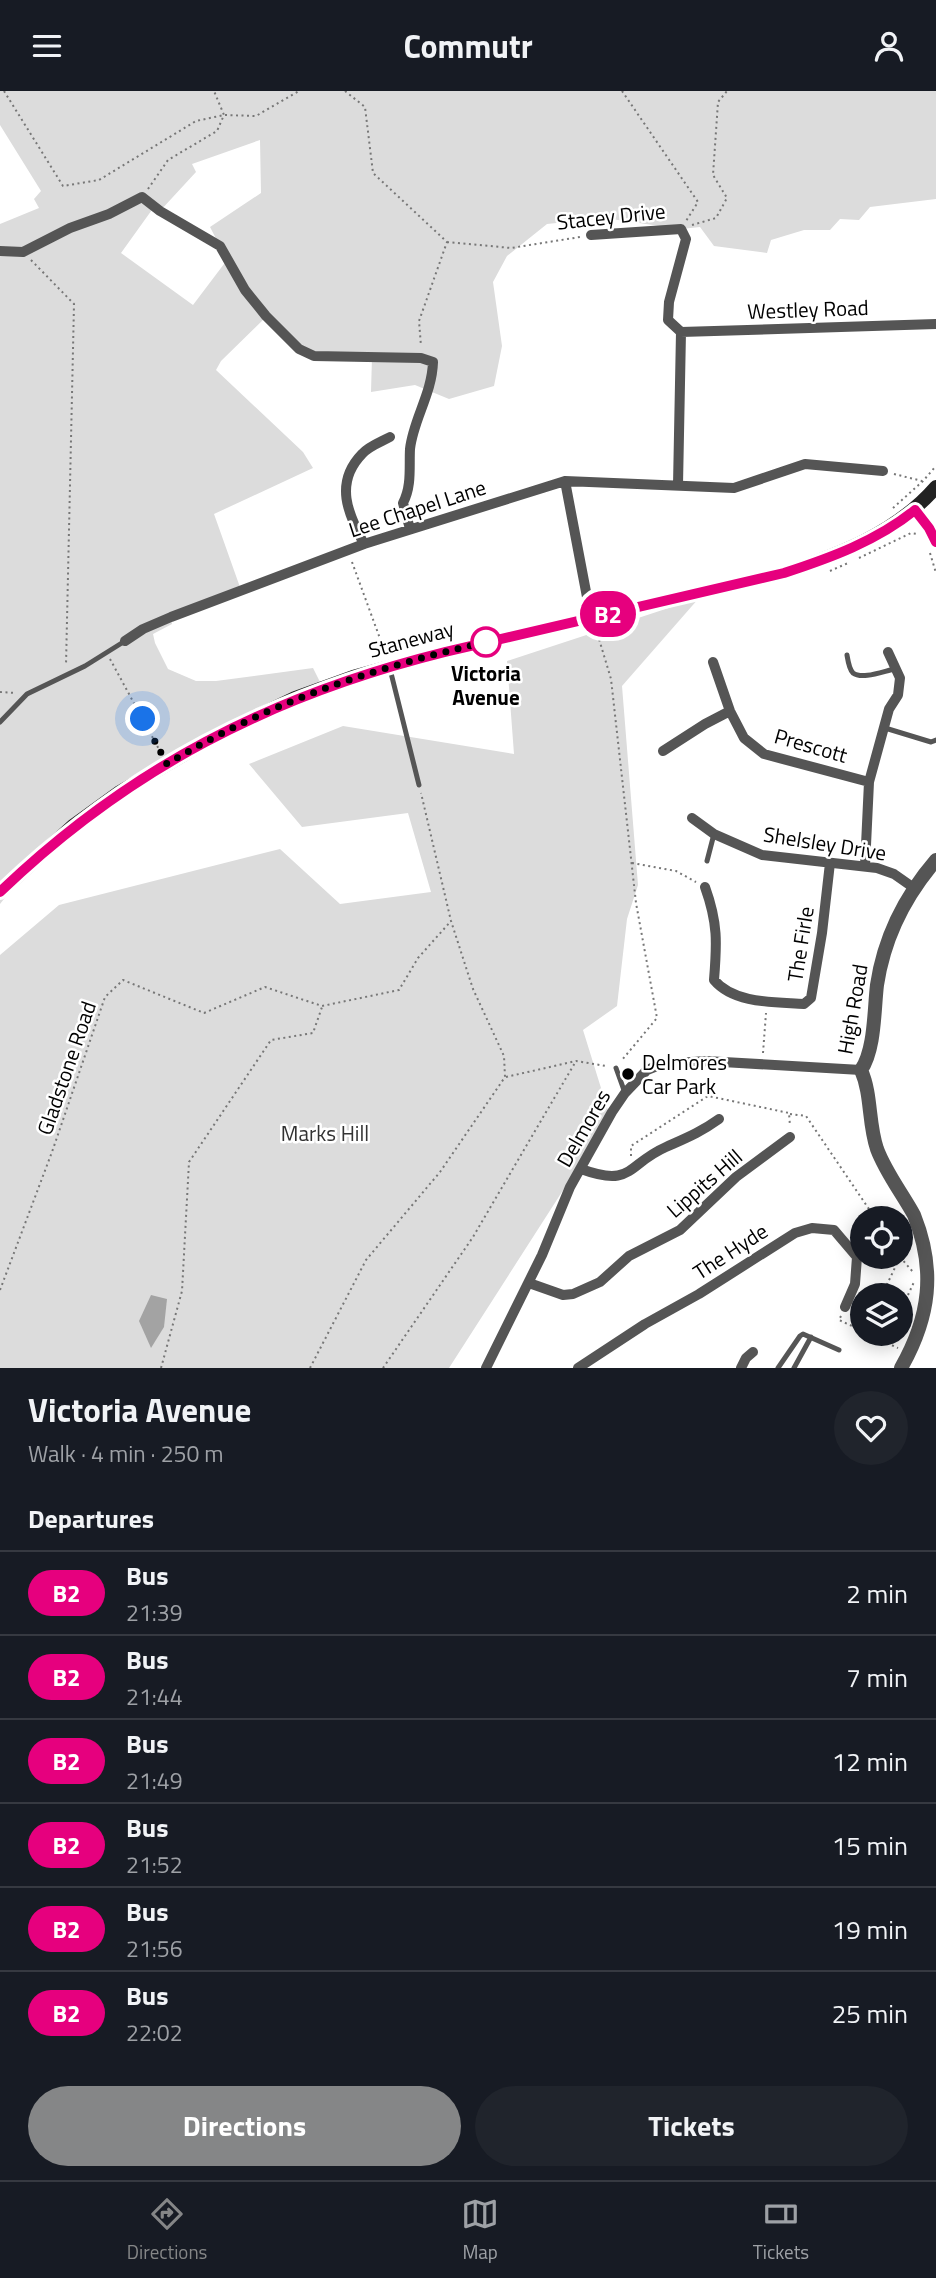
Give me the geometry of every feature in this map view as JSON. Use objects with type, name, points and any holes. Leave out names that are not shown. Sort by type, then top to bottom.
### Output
[{"type":"main road","points":[[915,510],[930,484]]},
{"type":"main road","name":"Staneway","points":[[0,892],[73,826],[120,792],[212,738],[286,702],[390,666],[741,584],[811,564],[873,537],[915,510]]},
{"type":"street","points":[[0,251],[23,252],[142,198],[220,246],[245,291],[299,349],[314,356],[421,358],[433,362],[429,388],[411,445],[408,493],[403,503],[410,529]]},
{"type":"street","name":"Stacey Drive","points":[[592,235],[681,229],[686,239],[669,302],[668,320],[681,332],[678,485]]},
{"type":"street","name":"Westley Road","points":[[681,332],[936,324]]},
{"type":"street","points":[[364,544],[349,517],[346,504],[351,469],[363,452],[390,437]]},
{"type":"street","name":"Lee Chapel Lane","points":[[125,641],[143,629],[171,617],[364,544],[565,481],[734,488],[805,464],[883,471]]},
{"type":"street","points":[[565,481],[591,618]]},
{"type":"street","points":[[915,510],[929,528],[933,547]]},
{"type":"street","points":[[865,866],[869,782],[889,709],[898,695],[900,678],[888,652]]},
{"type":"street","name":"Prescott","points":[[713,662],[730,711],[744,738],[764,754],[869,782]]},
{"type":"street","points":[[663,751],[730,711]]},
{"type":"street","name":"Shelsley Drive","points":[[692,818],[714,834],[762,855],[865,866],[894,874],[914,888]]},
{"type":"street","name":"High Road","points":[[901,1368],[920,1333],[933,1298],[927,1245],[915,1215],[878,1152],[861,1070],[869,1053],[883,958],[897,917],[914,888],[936,860]]},
{"type":"street","name":"The Firle","points":[[705,887],[716,920],[714,980],[722,989],[741,997],[766,1002],[804,1004],[811,998],[830,863]]},
{"type":"street","name":"Delmores","points":[[486,1368],[529,1283],[570,1188],[612,1112],[625,1093],[647,1070],[662,1064],[706,1061],[861,1070]]},
{"type":"street","points":[[581,1169],[597,1175],[621,1175],[666,1147],[700,1133],[719,1119]]},
{"type":"street","name":"Lippits Hill","points":[[529,1283],[563,1296],[600,1282],[629,1256],[680,1230],[736,1177],[790,1137]]},
{"type":"street","name":"The Hyde","points":[[578,1368],[771,1247],[795,1233],[812,1228],[834,1230],[857,1258],[855,1284],[845,1307]]},
{"type":"street","points":[[741,1368],[753,1352]]},
{"type":"lane","name":"Lee Chapel Lane","points":[[0,722],[27,694],[85,666],[125,641]]},
{"type":"lane","points":[[847,656],[850,669],[861,676],[895,669]]},
{"type":"lane","points":[[390,666],[419,785]]},
{"type":"lane","points":[[885,728],[931,743],[936,740]]},
{"type":"lane","points":[[707,861],[714,834]]},
{"type":"lane","points":[[616,1068],[625,1093]]},
{"type":"lane","points":[[778,1368],[803,1334],[839,1350]]},
{"type":"lane","points":[[794,1368],[811,1337]]},
{"type":"path","points":[[4,91],[63,185],[99,180],[196,121],[224,115],[256,116],[299,91]]},
{"type":"path","points":[[142,198],[168,160],[217,131],[224,115],[214,91]]},
{"type":"path","points":[[345,91],[365,107],[373,173],[447,242],[419,321],[421,358]]},
{"type":"path","points":[[622,91],[698,202],[681,229]]},
{"type":"path","points":[[681,229],[716,218],[727,198],[713,175],[718,102],[727,91]]},
{"type":"path","name":"Stacey Drive","points":[[447,242],[511,248],[592,235]]},
{"type":"path","points":[[23,252],[74,305],[66,675]]},
{"type":"path","points":[[886,513],[930,484],[936,466]]},
{"type":"path","points":[[883,471],[930,484]]},
{"type":"path","points":[[860,558],[911,533],[919,534]]},
{"type":"path","points":[[933,547],[936,573]]},
{"type":"path","points":[[348,552],[390,666]]},
{"type":"path","points":[[825,572],[848,563]]},
{"type":"path","points":[[505,1077],[576,1061],[616,1068],[657,1019],[636,903],[611,679],[600,642]]},
{"type":"path","points":[[107,652],[167,764]]},
{"type":"path","points":[[0,692],[27,694]]},
{"type":"path","points":[[310,1368],[366,1260],[440,1173],[505,1077],[504,1055],[473,989],[451,921],[419,785]]},
{"type":"path","points":[[631,862],[676,871],[705,887]]},
{"type":"path","points":[[161,1368],[182,1291],[189,1163],[271,1039],[313,1033],[322,1006],[399,990],[418,958],[451,921]]},
{"type":"path","name":"Gladstone Road","points":[[0,1290],[52,1152],[105,997],[123,980],[204,1013],[265,987],[322,1006]]},
{"type":"path","points":[[762,1064],[766,1002]]},
{"type":"path","points":[[383,1368],[473,1237],[576,1061]]},
{"type":"path","points":[[789,1114],[806,1116],[867,1206]]},
{"type":"path","points":[[911,1269],[917,1276],[913,1284]]},
{"type":"path","points":[[845,1307],[839,1320],[850,1325]]},
{"type":"green space","points":[[0,91],[936,91],[936,199],[870,207],[859,220],[840,219],[830,230],[804,230],[771,240],[767,253],[714,246],[700,227],[681,229],[604,218],[547,224],[507,256],[493,282],[502,346],[494,386],[449,399],[415,385],[371,392],[372,357],[314,356],[266,317],[221,361],[216,370],[303,452],[313,468],[214,514],[241,590],[171,618],[172,624],[153,634],[168,669],[196,681],[216,681],[313,668],[323,688],[212,738],[38,856],[0,904],[0,224],[39,208],[34,199],[41,191],[0,125]],"holes":[[[260,140],[261,193],[210,227],[227,260],[193,305],[121,253],[154,207],[160,211],[196,172],[192,164]]]},
{"type":"green space","name":"Marks Hill","points":[[699,598],[622,686],[638,885],[627,919],[617,1006],[583,1030],[610,1117],[449,1368],[0,1368],[0,955],[59,905],[280,849],[340,904],[431,892],[408,813],[302,827],[249,764],[343,726],[514,754],[507,661]]},
{"type":"shaded area","points":[[151,1295],[167,1299],[164,1327],[151,1348],[139,1321]]},
{"type":"bus line","name":"B2","points":[[0,892],[73,826],[120,792],[187,752],[295,698],[390,666],[784,573],[873,537],[915,510],[936,542]]},
{"type":"place","name":"Victoria Avenue","points":[[486,642]]},
{"type":"place","name":"Delmores Car Park","points":[[628,1074]]},
{"type":"route","points":[[143,719],[167,764],[199,745],[295,698],[390,666],[445,652],[490,641],[486,642]]}]
